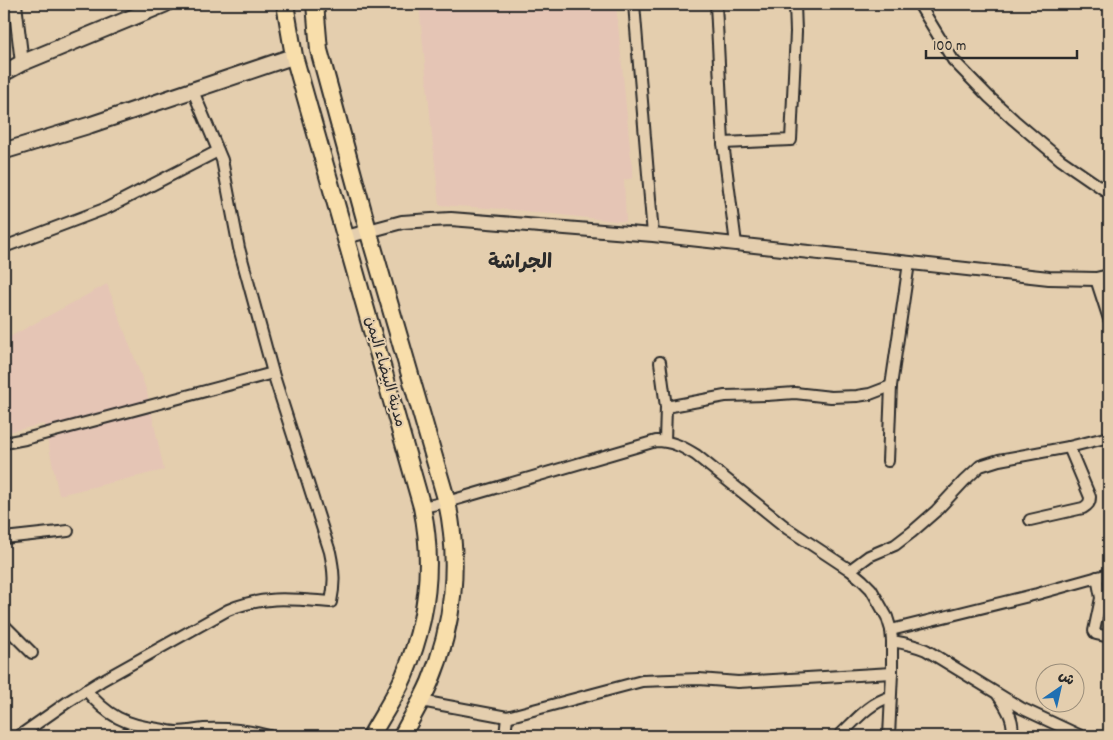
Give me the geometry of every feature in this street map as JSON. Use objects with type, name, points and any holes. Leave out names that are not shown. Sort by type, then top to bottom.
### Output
[{"type":"main road","points":[[4,73],[22,63],[165,4]]},
{"type":"main road","name":"مدينة البيضاء اليمن","points":[[286,4],[294,56],[426,524],[428,579],[420,630],[403,678],[371,736]]},
{"type":"main road","name":"مدينة البيضاء اليمن","points":[[315,4],[319,50],[368,230],[451,518],[454,576],[449,620],[430,681],[402,736]]},
{"type":"main road","points":[[4,151],[90,125],[294,56]]},
{"type":"street","points":[[15,4],[22,63]]},
{"type":"street","points":[[634,4],[653,235]]},
{"type":"street","points":[[716,4],[723,143],[736,244]]},
{"type":"street","points":[[723,143],[791,140],[796,32],[795,4]]},
{"type":"street","points":[[920,4],[953,60],[989,97],[1061,160],[1109,193]]},
{"type":"street","points":[[18,736],[101,680],[228,610],[256,601],[272,599],[331,602],[334,588],[334,568],[330,552],[272,373],[239,248],[222,160],[192,91]]},
{"type":"street","points":[[4,247],[107,208],[218,151]]},
{"type":"street","points":[[346,237],[402,222],[451,219],[653,235],[1049,278],[1096,279],[1109,276]]},
{"type":"street","points":[[888,461],[891,386],[910,263]]},
{"type":"street","points":[[1096,279],[1109,320]]},
{"type":"street","points":[[660,362],[666,406],[665,441]]},
{"type":"street","points":[[4,444],[272,373]]},
{"type":"street","points":[[666,406],[725,396],[795,393],[831,397],[857,396],[870,394],[891,386]]},
{"type":"street","points":[[850,570],[869,556],[895,545],[912,532],[936,511],[980,466],[999,460],[1069,447],[1109,437]]},
{"type":"street","points":[[422,507],[447,502],[646,443],[665,441],[684,448],[696,455],[798,536],[850,570],[871,589],[887,617],[892,641],[889,736]]},
{"type":"street","points":[[1030,520],[1083,508],[1090,501],[1069,447]]},
{"type":"street","points":[[4,538],[68,531]]},
{"type":"street","points":[[890,630],[1037,594],[1109,574]]},
{"type":"street","points":[[1097,577],[1101,598],[1094,631],[1096,634],[1109,637]]},
{"type":"street","points":[[4,625],[32,653]]},
{"type":"street","points":[[892,641],[907,643],[926,650],[1032,713],[1081,736]]},
{"type":"street","points":[[421,700],[507,717],[642,681],[699,678],[738,682],[892,673]]},
{"type":"street","points":[[86,690],[105,711],[146,728],[174,732],[227,729],[269,736]]},
{"type":"street","points":[[996,692],[1010,713],[1013,722],[1012,736]]},
{"type":"street","points":[[839,736],[870,707],[890,697]]},
{"type":"street","points":[[505,736],[507,717]]},
{"type":"shaded area","points":[[419,4],[616,4],[633,178],[624,180],[626,222],[505,209],[439,205]]},
{"type":"shaded area","points":[[107,284],[147,392],[164,470],[59,495],[44,424],[4,433],[4,340]]},
{"type":"district","name":"الجراشة","points":[[520,264]]}]
